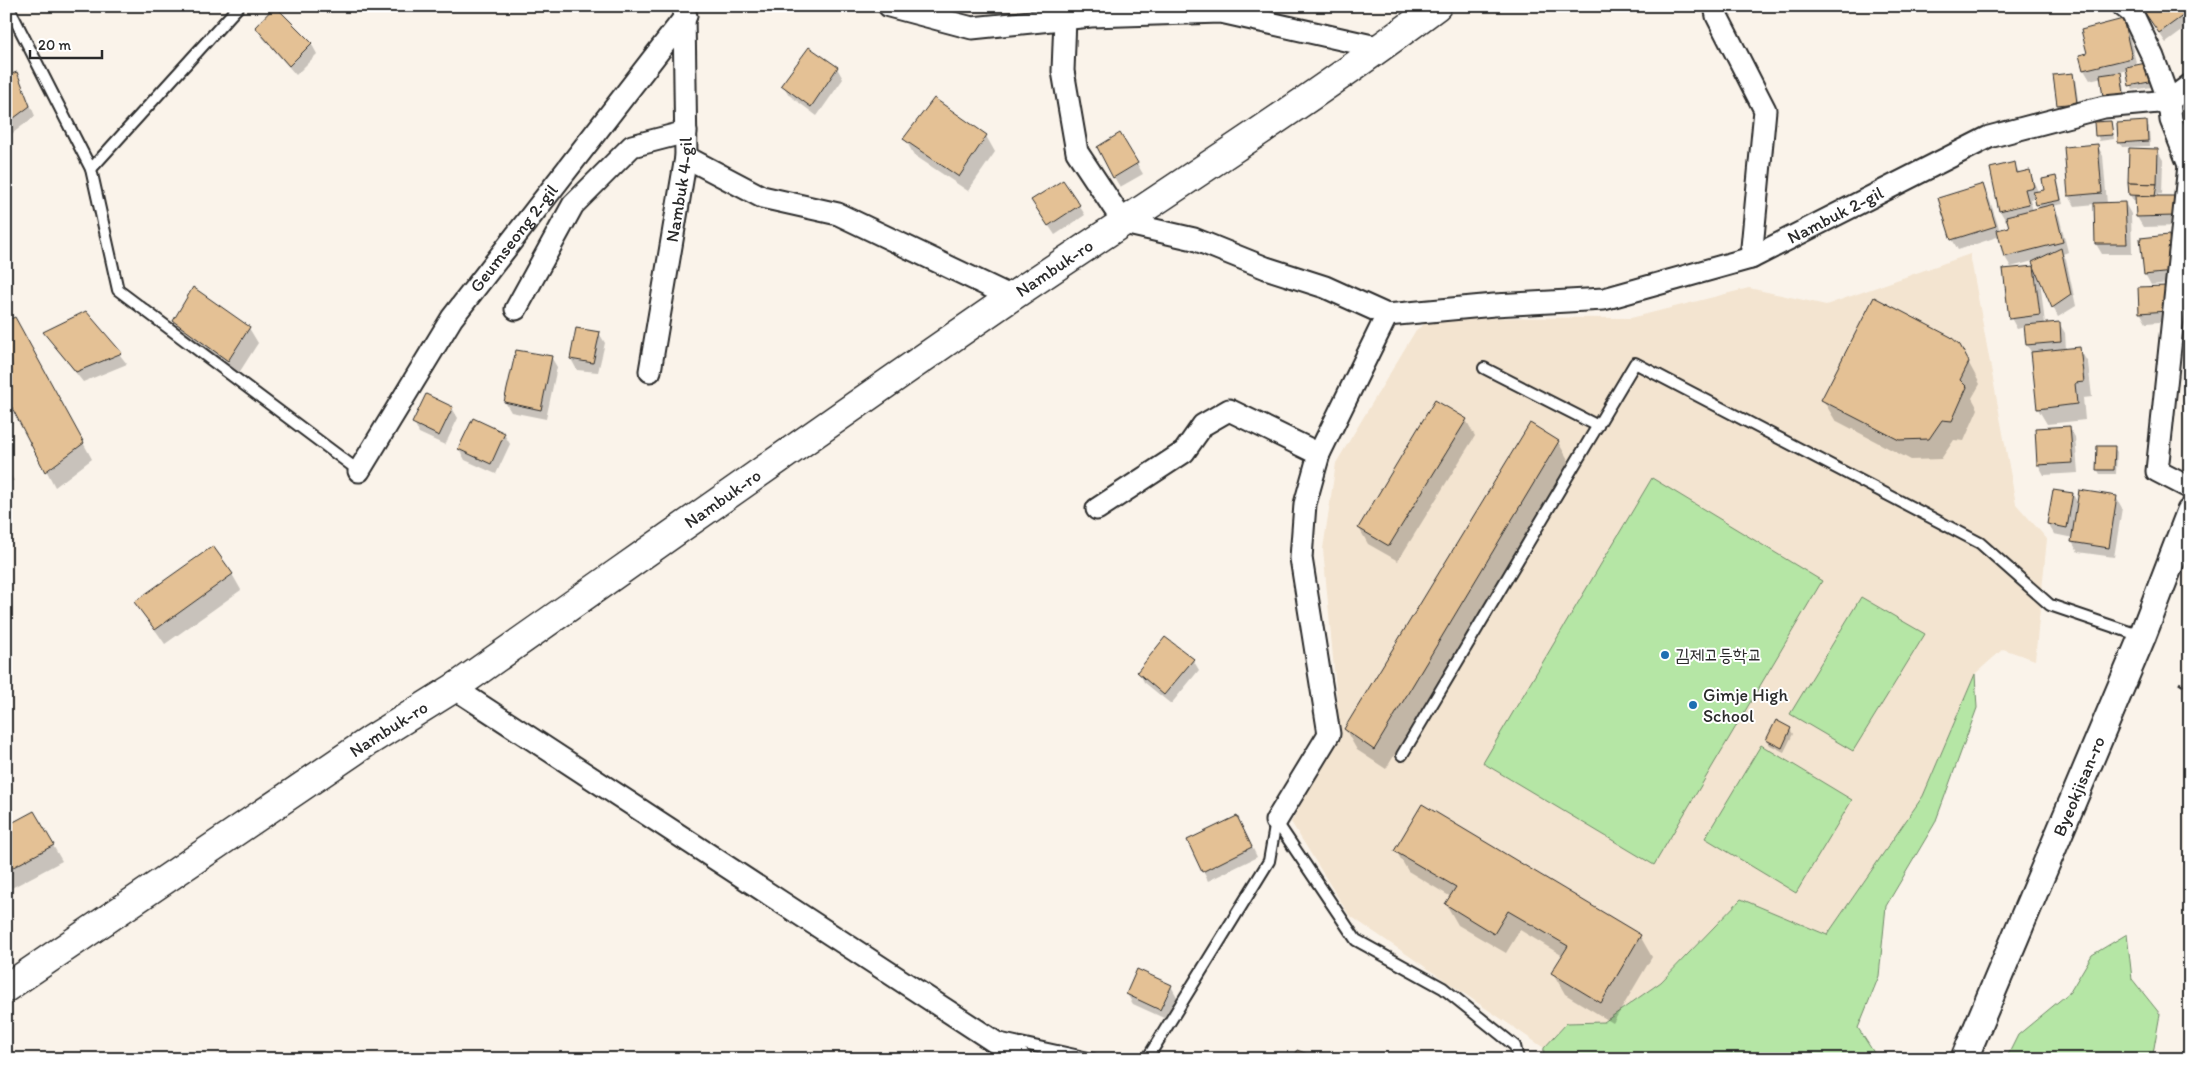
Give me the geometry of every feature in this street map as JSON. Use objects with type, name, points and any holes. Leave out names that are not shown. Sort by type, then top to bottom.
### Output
[{"type":"main road","name":"Nambuk-ro","points":[[6,988],[369,741],[454,688],[1012,297],[1124,224],[1381,48],[1437,6]]},
{"type":"street","points":[[889,6],[972,28],[1065,18],[1091,11],[1221,12],[1381,48]]},
{"type":"street","points":[[1715,6],[1717,16],[1764,110],[1751,258]]},
{"type":"street","points":[[2123,6],[2132,13],[2169,101],[2171,120],[2189,165],[2157,471],[2190,488]]},
{"type":"street","name":"Nambuk 4-gil","points":[[650,371],[686,158],[684,11]]},
{"type":"street","name":"Geumseong 2-gil","points":[[359,471],[452,318],[684,11]]},
{"type":"street","points":[[1065,18],[1063,71],[1077,152],[1124,224],[1194,239],[1266,268],[1325,287],[1386,315],[1319,454],[1305,504],[1301,558],[1329,734],[1276,821]]},
{"type":"street","points":[[2169,101],[2190,85]]},
{"type":"street","name":"Nambuk 2-gil","points":[[1386,315],[1494,304],[1604,298],[1751,258],[1989,137],[2104,107],[2169,101]]},
{"type":"street","points":[[516,309],[573,205],[632,146],[686,132]]},
{"type":"street","points":[[686,158],[762,197],[838,214],[1012,297]]},
{"type":"street","points":[[1097,509],[1184,452],[1203,425],[1229,410],[1319,454]]},
{"type":"street","name":"Byeokjisan-ro","points":[[1964,1059],[2142,637],[2190,512]]},
{"type":"street","points":[[454,688],[989,1036],[1021,1059]]},
{"type":"lane","points":[[8,6],[90,169],[118,290],[359,471]]},
{"type":"lane","points":[[90,169],[239,6]]},
{"type":"lane","points":[[1402,754],[1636,363],[1980,544],[2050,605],[2142,637]]},
{"type":"lane","points":[[1484,368],[1598,426]]},
{"type":"lane","points":[[1147,1059],[1269,861],[1276,821]]},
{"type":"lane","points":[[1276,821],[1356,940],[1443,988],[1515,1046],[1518,1059]]},
{"type":"lane","points":[[989,1036],[1076,1053],[1093,1059]]},
{"type":"path","points":[[2179,683],[2190,690]]},
{"type":"shaded area","name":"김제고등학교","points":[[1970,254],[2016,504],[2047,539],[2035,660],[2003,649],[1975,674],[1923,796],[1827,935],[1741,899],[1661,982],[1604,1022],[1567,1023],[1544,1048],[1349,915],[1291,822],[1340,734],[1323,549],[1336,463],[1416,330],[1435,317],[1631,318],[1749,288],[1826,305]]},
{"type":"green space","points":[[1652,478],[1822,581],[1654,865],[1483,763]]},
{"type":"green space","points":[[1861,597],[1925,634],[1853,751],[1790,714]]},
{"type":"green space","points":[[1975,674],[1977,708],[1935,823],[1886,906],[1879,976],[1858,1028],[1878,1059],[1543,1059],[1544,1048],[1567,1023],[1604,1022],[1661,982],[1741,899],[1827,935],[1923,796]]},
{"type":"green space","points":[[1761,745],[1852,800],[1796,893],[1705,838]]},
{"type":"green space","points":[[2127,934],[2132,979],[2160,1014],[2152,1059],[2006,1059],[2018,1035],[2070,992],[2092,955]]},
{"type":"building","points":[[275,6],[312,43],[289,66],[255,27]]},
{"type":"building","points":[[2140,6],[2177,6],[2184,15],[2159,33]]},
{"type":"building","points":[[2123,19],[2132,58],[2083,70],[2079,55],[2087,53],[2081,30]]},
{"type":"building","points":[[809,47],[838,67],[811,107],[781,85]]},
{"type":"building","points":[[2146,63],[2149,82],[2129,86],[2126,67]]},
{"type":"building","points":[[17,72],[30,106],[6,124],[6,76]]},
{"type":"building","points":[[2121,72],[2124,94],[2103,97],[2100,75]]},
{"type":"building","points":[[2073,73],[2077,103],[2057,105],[2053,75]]},
{"type":"building","points":[[934,98],[987,135],[959,177],[903,139]]},
{"type":"building","points":[[2190,102],[2190,118],[2187,119],[2183,104]]},
{"type":"building","points":[[2111,121],[2113,135],[2095,136],[2094,122]]},
{"type":"building","points":[[2147,121],[2148,141],[2118,143],[2117,123]]},
{"type":"building","points":[[1120,133],[1138,163],[1113,178],[1097,147]]},
{"type":"building","points":[[2098,144],[2102,193],[2068,196],[2064,147]]},
{"type":"building","points":[[2129,148],[2158,149],[2157,184],[2128,183]]},
{"type":"building","points":[[2015,162],[2017,173],[2030,170],[2034,187],[2025,189],[2029,204],[1999,211],[1990,168]]},
{"type":"building","points":[[2056,176],[2061,200],[2036,205],[2033,192],[2044,190],[2042,179]]},
{"type":"building","points":[[1063,180],[1080,205],[1048,226],[1031,200]]},
{"type":"building","points":[[2128,183],[2157,184],[2155,196],[2129,195]]},
{"type":"building","points":[[1983,184],[1996,226],[1951,240],[1938,198]]},
{"type":"building","points":[[2135,196],[2175,196],[2175,216],[2136,217]]},
{"type":"building","points":[[2125,202],[2127,244],[2095,244],[2094,203]]},
{"type":"building","points":[[2054,204],[2063,242],[2004,257],[1997,230],[2009,227],[2006,216]]},
{"type":"building","points":[[2169,235],[2173,272],[2144,275],[2140,238]]},
{"type":"building","points":[[2061,248],[2071,295],[2052,308],[2032,262]]},
{"type":"building","points":[[2034,266],[2040,315],[2009,319],[2003,269]]},
{"type":"building","points":[[2166,286],[2167,311],[2139,313],[2138,287]]},
{"type":"building","points":[[193,287],[250,327],[228,361],[173,321]]},
{"type":"building","points":[[1874,297],[1951,337],[1960,345],[1969,362],[1960,380],[1967,387],[1952,421],[1942,420],[1929,439],[1899,440],[1821,400]]},
{"type":"building","points":[[86,311],[122,353],[76,372],[43,332]]},
{"type":"building","points":[[15,317],[84,443],[45,472],[6,396],[6,321]]},
{"type":"building","points":[[2060,322],[2061,342],[2026,345],[2024,325]]},
{"type":"building","points":[[576,328],[600,332],[593,363],[570,359]]},
{"type":"building","points":[[2080,347],[2084,382],[2075,383],[2077,404],[2037,409],[2031,352]]},
{"type":"building","points":[[516,350],[552,356],[541,410],[504,402]]},
{"type":"building","points":[[426,394],[453,407],[439,436],[412,423]]},
{"type":"building","points":[[1435,400],[1467,419],[1389,546],[1358,528]]},
{"type":"building","points":[[473,418],[505,433],[491,464],[458,449]]},
{"type":"building","points":[[1530,423],[1559,441],[1374,750],[1344,729]]},
{"type":"building","points":[[2070,426],[2073,463],[2037,465],[2035,428]]},
{"type":"building","points":[[2097,446],[2115,446],[2114,470],[2096,470]]},
{"type":"building","points":[[2053,490],[2073,493],[2067,528],[2047,524]]},
{"type":"building","points":[[2079,490],[2117,496],[2109,548],[2071,542]]},
{"type":"building","points":[[213,546],[233,574],[155,630],[134,602]]},
{"type":"building","points":[[1165,637],[1194,659],[1164,695],[1137,672]]},
{"type":"building","points":[[1776,720],[1791,728],[1782,748],[1766,740]]},
{"type":"building","points":[[1422,804],[1641,935],[1601,1003],[1551,973],[1568,946],[1508,911],[1494,934],[1445,904],[1456,887],[1394,851]]},
{"type":"building","points":[[34,811],[54,845],[6,871],[6,826]]},
{"type":"building","points":[[1237,816],[1252,847],[1202,872],[1187,840]]},
{"type":"building","points":[[1137,969],[1172,985],[1160,1010],[1126,994]]},
{"type":"building","points":[[1297,1050],[1321,1059],[1294,1059]]},
{"type":"place","name":"김제고등학교","points":[[1665,655]]},
{"type":"place","name":"Gimje High School","points":[[1693,705]]}]
